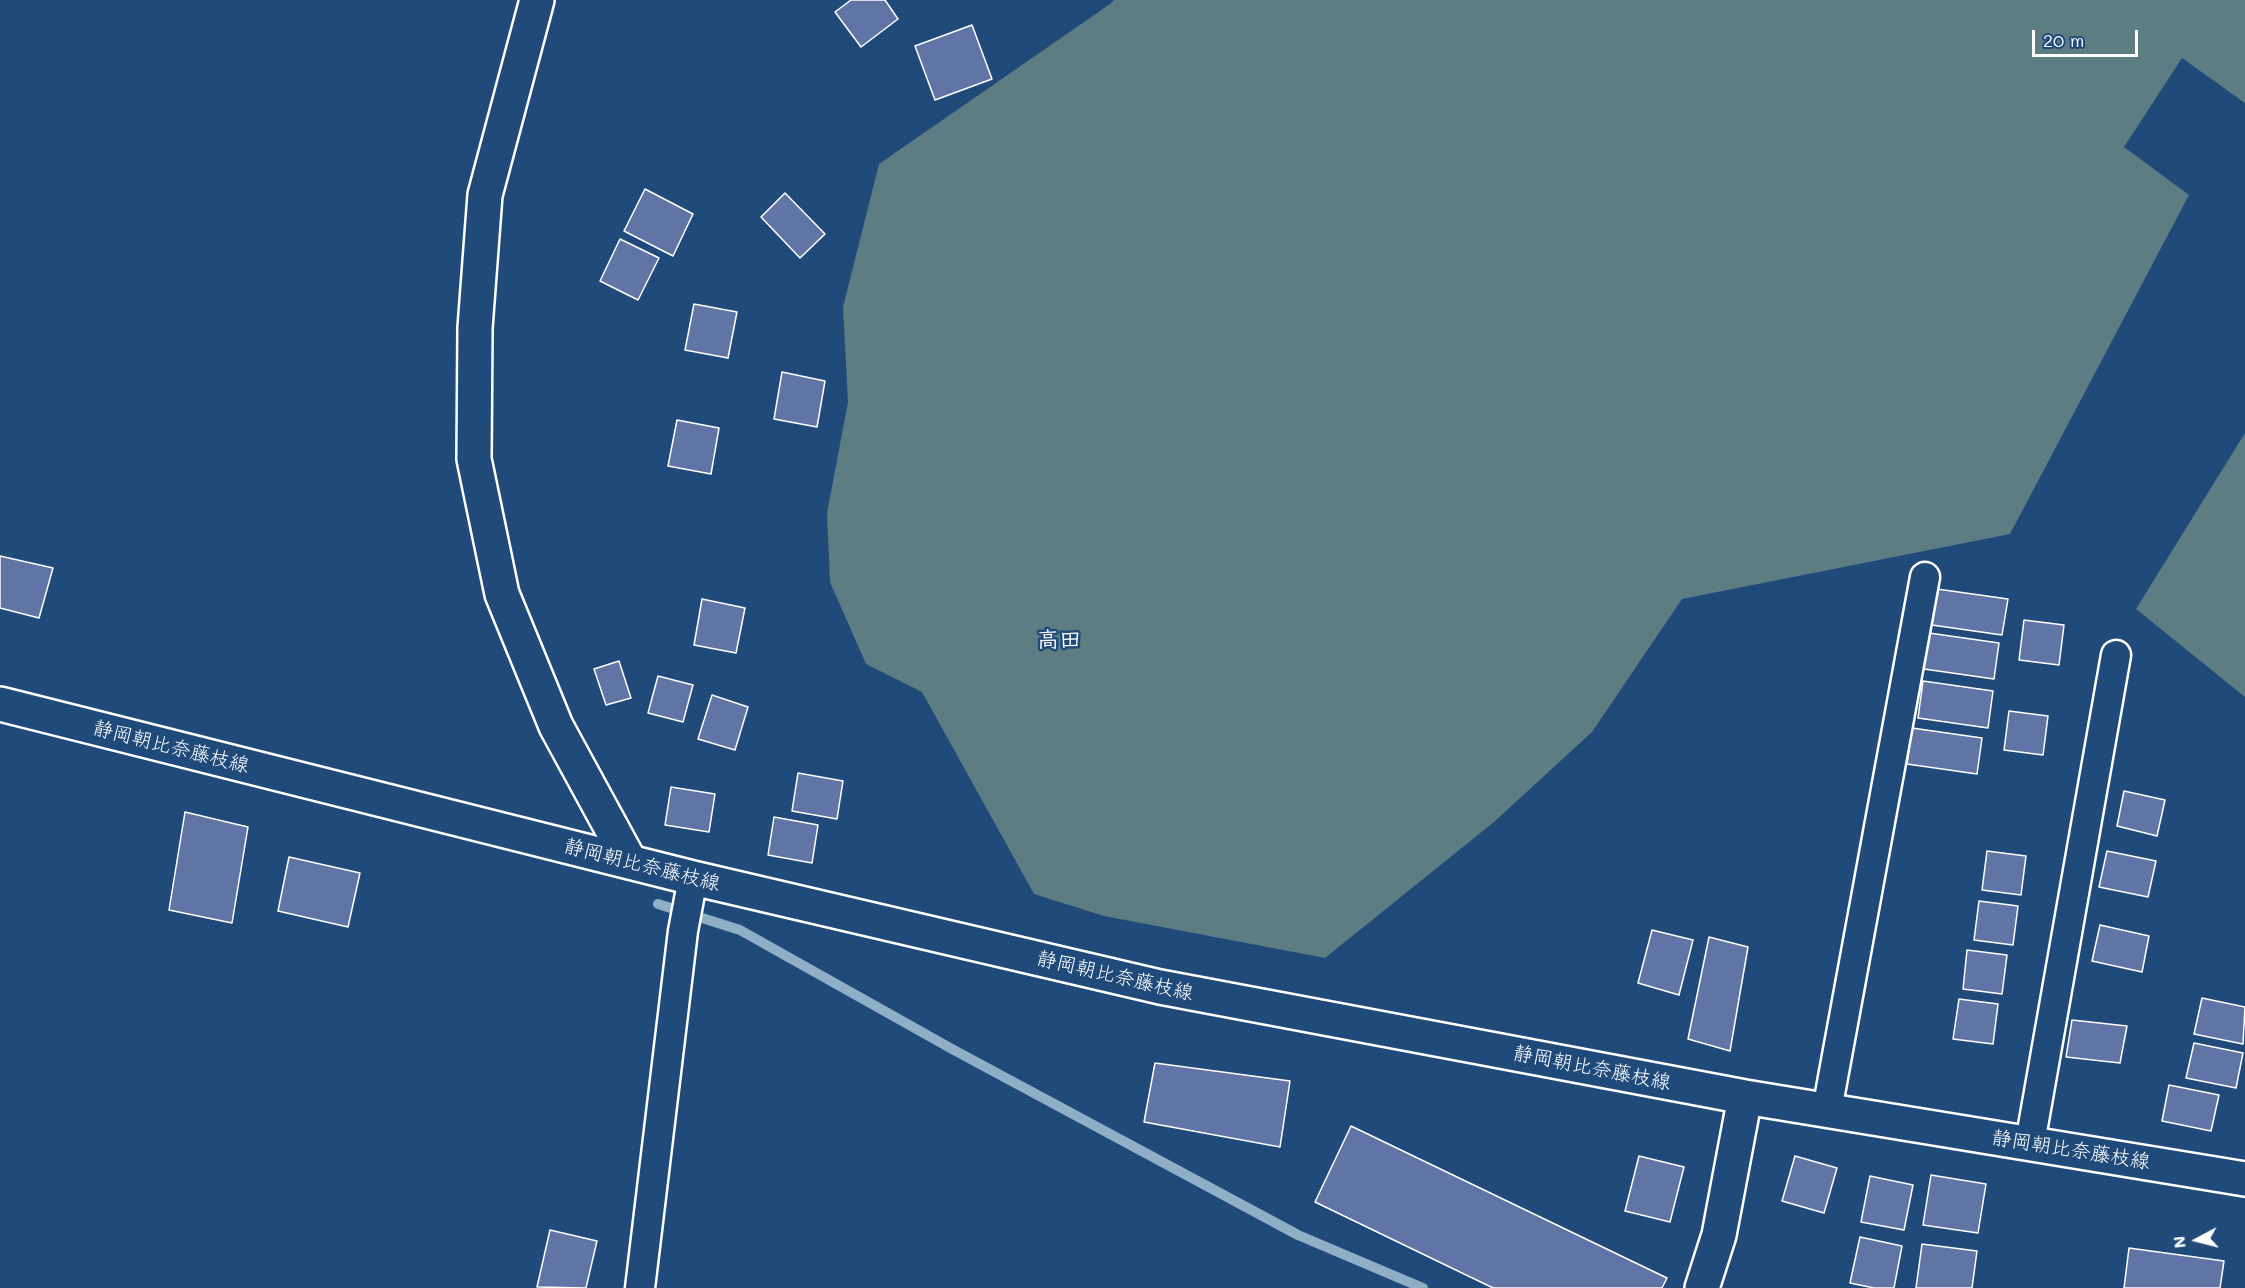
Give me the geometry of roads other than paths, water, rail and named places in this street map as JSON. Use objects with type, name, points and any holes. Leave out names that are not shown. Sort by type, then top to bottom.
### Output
[{"type":"main road","points":[[537,0],[485,195],[475,328],[474,459],[502,594],[556,726],[630,862]]},
{"type":"main road","name":"静岡朝比奈藤枝線","points":[[0,704],[693,878],[1160,987],[1745,1097],[2245,1179]]},
{"type":"main road","points":[[1702,1288],[1719,1235],[1745,1097]]},
{"type":"street","points":[[1827,1110],[1925,577]]},
{"type":"street","points":[[2030,1143],[2116,655]]},
{"type":"street","points":[[640,1288],[683,932],[693,878]]},
{"type":"waterway","points":[[658,904],[740,930],[952,1049],[1298,1235],[1423,1288]]},
{"type":"district","name":"高田","points":[[1059,640]]}]
